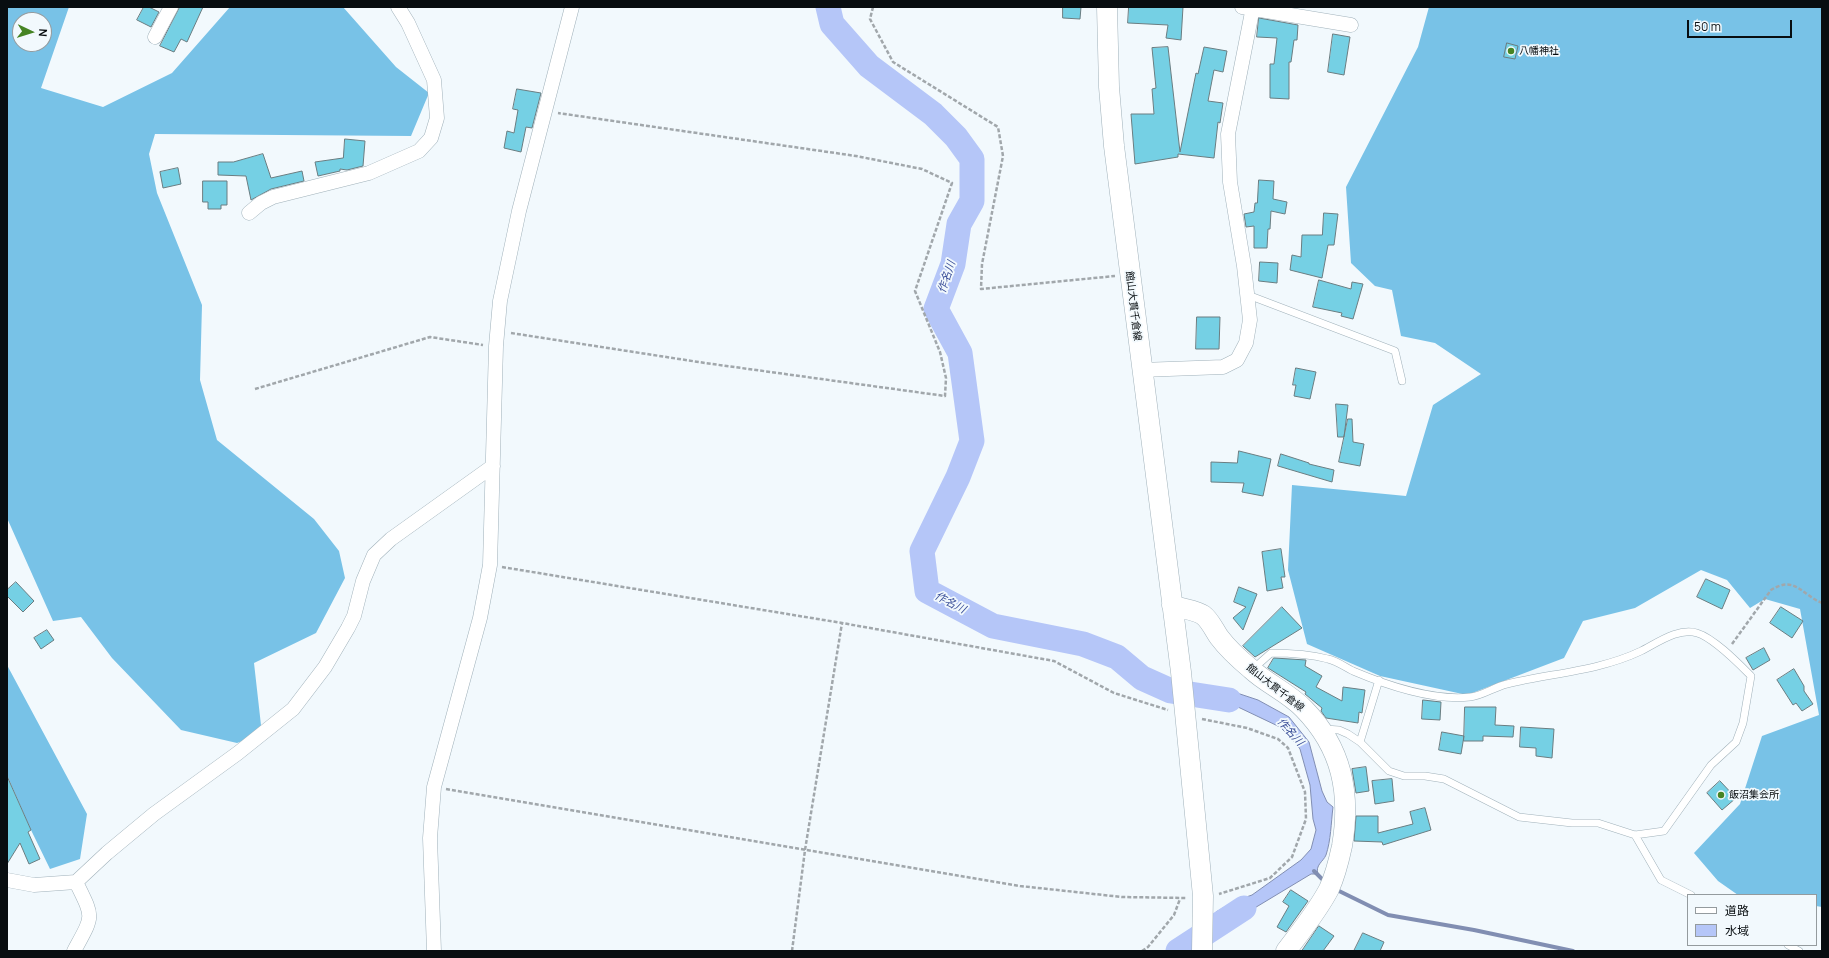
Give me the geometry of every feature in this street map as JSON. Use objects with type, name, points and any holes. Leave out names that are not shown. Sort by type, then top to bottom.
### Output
[{"type":"main road","name":"館山大貫千倉線","points":[[1107,7],[1109,94],[1114,146],[1141,370],[1181,672],[1203,902],[1202,951]]},
{"type":"main road","name":"館山大貫千倉線","points":[[1172,605],[1184,610],[1196,611],[1204,616],[1220,638],[1252,670],[1304,708],[1321,729],[1338,762],[1346,794],[1343,838],[1339,861],[1330,885],[1318,909],[1286,951]]},
{"type":"street","points":[[155,38],[172,7]]},
{"type":"street","points":[[249,213],[261,203],[273,197],[370,173],[419,151],[431,138],[436,118],[434,80],[408,24],[398,7]]},
{"type":"street","points":[[434,951],[430,838],[434,787],[480,618],[490,565],[496,330],[504,276],[544,111],[572,7]]},
{"type":"street","points":[[1141,370],[1223,368],[1237,360],[1246,343],[1250,320],[1248,295],[1230,182],[1228,134],[1249,8],[1350,25]]},
{"type":"street","points":[[7,880],[34,885],[76,882],[107,853],[154,814],[238,753],[293,709],[325,667],[348,628],[354,616],[363,581],[374,555],[391,539],[493,466]]},
{"type":"street","points":[[74,951],[90,921],[90,912],[76,882]]},
{"type":"lane","points":[[1248,295],[1395,351],[1402,381]]},
{"type":"lane","points":[[1252,670],[1271,653],[1299,653],[1330,659],[1352,671],[1416,691],[1450,698],[1472,697],[1505,684],[1604,666],[1628,657],[1682,631],[1698,633],[1726,652],[1751,676],[1743,723],[1736,742],[1711,766],[1664,831],[1635,835],[1598,823],[1572,823],[1519,817],[1444,779],[1426,776],[1404,776],[1389,771],[1360,742],[1339,730],[1321,729]]},
{"type":"lane","points":[[1360,742],[1378,680]]},
{"type":"lane","points":[[1635,835],[1661,880],[1689,894]]},
{"type":"lane","points":[[1790,946],[1799,951]]},
{"type":"path","points":[[873,7],[870,19],[893,62],[998,127],[1003,156],[982,264],[981,289],[1129,274]]},
{"type":"path","points":[[496,330],[705,363],[945,396],[946,378],[940,352],[915,291],[952,183],[922,169],[856,156],[544,111]]},
{"type":"path","points":[[254,389],[430,337],[496,346]]},
{"type":"path","points":[[434,787],[1020,886],[1122,897],[1180,899],[1203,902],[1270,878],[1292,856],[1306,819],[1305,792],[1288,748],[1278,739],[1247,728],[1114,693],[1054,661],[842,623],[490,565]]},
{"type":"path","points":[[1726,652],[1771,590],[1777,586],[1784,584],[1794,585],[1822,603]]},
{"type":"path","points":[[792,951],[804,850],[842,623]]},
{"type":"path","points":[[1142,951],[1148,948],[1174,915],[1180,899]]},
{"type":"shaded area","points":[[7,7],[69,7],[41,88],[103,107],[172,73],[230,7],[343,7],[396,67],[429,93],[411,136],[155,134],[149,154],[157,193],[202,305],[200,380],[217,440],[314,519],[339,551],[345,578],[316,633],[254,663],[262,734],[237,743],[181,730],[112,658],[81,617],[53,621],[7,518]]},
{"type":"shaded area","points":[[1429,7],[1822,7],[1822,907],[1817,906],[1817,894],[1737,894],[1718,881],[1694,853],[1740,804],[1762,736],[1819,715],[1800,609],[1765,599],[1750,608],[1727,580],[1701,570],[1635,608],[1583,621],[1564,658],[1467,695],[1380,676],[1307,644],[1288,570],[1292,485],[1406,496],[1433,405],[1481,374],[1435,343],[1401,336],[1392,290],[1375,286],[1351,263],[1346,187],[1418,47]]},
{"type":"shaded area","points":[[7,665],[87,814],[80,859],[50,869],[7,775]]},
{"type":"water","points":[[1194,687],[1240,694],[1258,700],[1289,717],[1309,742],[1322,791],[1327,802],[1333,807],[1328,849],[1325,857],[1318,866],[1318,874],[1311,874],[1243,915],[1240,918],[1239,923],[1216,936],[1216,912],[1235,901],[1252,895],[1301,860],[1311,849],[1316,830],[1313,819],[1310,785],[1300,749],[1291,738],[1280,727],[1238,707],[1195,701]]},
{"type":"building","points":[[144,7],[149,7],[159,12],[151,27],[137,20]]},
{"type":"building","points":[[180,7],[203,7],[187,42],[181,39],[174,52],[160,46]]},
{"type":"building","points":[[1063,7],[1081,7],[1080,19],[1063,18]]},
{"type":"building","points":[[1129,7],[1183,7],[1181,40],[1166,38],[1168,25],[1128,23]]},
{"type":"building","points":[[1259,18],[1298,25],[1297,40],[1294,40],[1291,62],[1289,62],[1289,99],[1270,98],[1270,64],[1274,64],[1277,38],[1257,37]]},
{"type":"building","points":[[1333,34],[1350,37],[1344,75],[1328,72]]},
{"type":"building","name":"八幡神社","points":[[1507,43],[1518,46],[1515,59],[1504,57]]},
{"type":"building","points":[[1168,47],[1180,152],[1196,73],[1198,74],[1204,47],[1227,51],[1223,72],[1214,70],[1208,101],[1223,103],[1220,123],[1218,122],[1214,158],[1178,154],[1178,157],[1135,164],[1131,114],[1154,114],[1152,89],[1156,88],[1152,48]]},
{"type":"building","points":[[517,89],[541,93],[532,128],[526,127],[521,152],[504,148],[507,131],[514,133],[518,110],[513,109]]},
{"type":"building","points":[[345,139],[365,141],[363,166],[347,170],[340,169],[340,171],[318,176],[315,162],[343,158]]},
{"type":"building","points":[[263,154],[271,178],[302,171],[304,181],[271,189],[251,200],[246,176],[218,175],[218,162],[233,162]]},
{"type":"building","points":[[178,168],[181,184],[163,188],[160,172]]},
{"type":"building","points":[[1259,180],[1274,181],[1273,199],[1287,202],[1285,214],[1271,211],[1267,248],[1254,248],[1254,226],[1246,227],[1244,214],[1254,212],[1255,203],[1257,203]]},
{"type":"building","points":[[203,181],[227,181],[227,205],[221,205],[221,209],[208,209],[208,202],[203,202]]},
{"type":"building","points":[[1324,213],[1338,214],[1334,245],[1328,245],[1322,278],[1290,270],[1292,255],[1301,257],[1302,235],[1322,235]]},
{"type":"building","points":[[1260,262],[1278,263],[1277,283],[1259,281]]},
{"type":"building","points":[[1319,280],[1351,289],[1352,282],[1363,284],[1353,319],[1341,316],[1342,313],[1313,307]]},
{"type":"building","points":[[1197,317],[1220,317],[1219,349],[1196,349]]},
{"type":"building","points":[[1296,368],[1316,372],[1310,399],[1294,396],[1296,385],[1293,385]]},
{"type":"building","points":[[1336,404],[1348,405],[1344,437],[1338,437]]},
{"type":"building","points":[[1348,419],[1352,419],[1353,442],[1364,444],[1360,466],[1339,462]]},
{"type":"building","points":[[1239,451],[1271,459],[1263,496],[1242,492],[1244,483],[1211,482],[1211,462],[1237,463]]},
{"type":"building","points":[[1281,454],[1309,464],[1334,470],[1332,482],[1278,466]]},
{"type":"building","points":[[1281,549],[1285,577],[1281,577],[1283,588],[1267,591],[1262,552]]},
{"type":"building","points":[[1706,579],[1730,590],[1722,609],[1697,597]]},
{"type":"building","points":[[16,582],[34,601],[23,612],[7,596],[7,590]]},
{"type":"building","points":[[1239,587],[1257,594],[1243,630],[1233,618],[1246,607],[1234,602]]},
{"type":"building","points":[[1282,607],[1302,628],[1255,657],[1243,646]]},
{"type":"building","points":[[1781,607],[1803,621],[1792,638],[1770,623]]},
{"type":"building","points":[[47,630],[54,640],[41,649],[34,638]]},
{"type":"building","points":[[1764,648],[1770,660],[1753,670],[1746,658]]},
{"type":"building","points":[[1274,658],[1306,660],[1305,666],[1322,676],[1316,687],[1342,701],[1343,687],[1365,690],[1362,713],[1359,712],[1358,723],[1326,718],[1321,711],[1322,708],[1305,694],[1306,692],[1268,668]]},
{"type":"building","points":[[1794,669],[1804,686],[1804,691],[1813,704],[1802,711],[1796,703],[1793,705],[1777,680]]},
{"type":"building","points":[[1423,700],[1441,702],[1440,720],[1422,719]]},
{"type":"building","points":[[1465,707],[1496,707],[1495,725],[1514,726],[1513,737],[1483,736],[1483,741],[1464,741]]},
{"type":"building","points":[[1521,727],[1554,729],[1552,758],[1536,756],[1536,748],[1520,747]]},
{"type":"building","points":[[1442,732],[1464,736],[1461,754],[1439,750]]},
{"type":"building","points":[[1366,767],[1369,791],[1356,793],[1352,769]]},
{"type":"building","points":[[7,776],[31,830],[28,832],[40,859],[29,864],[20,843],[7,864]]},
{"type":"building","points":[[1392,779],[1394,801],[1375,804],[1372,781]]},
{"type":"building","name":"飯沼集会所","points":[[1720,781],[1736,798],[1722,810],[1707,793]]},
{"type":"building","points":[[1425,808],[1431,830],[1383,845],[1382,842],[1354,841],[1356,816],[1378,816],[1378,833],[1413,824],[1410,812]]},
{"type":"building","points":[[1291,890],[1308,901],[1286,932],[1277,927],[1289,906],[1283,902]]},
{"type":"building","points":[[1319,926],[1334,936],[1323,951],[1302,951]]},
{"type":"building","points":[[1363,933],[1384,942],[1380,951],[1354,951]]},
{"type":"waterway","name":"作名川","points":[[828,7],[832,24],[869,66],[933,114],[956,137],[972,159],[972,201],[959,224],[953,264],[936,309],[960,353],[972,441],[958,477],[922,551],[927,591],[993,626],[1083,644],[1117,657],[1142,678],[1171,691],[1229,700]]},
{"type":"waterway","points":[[1314,871],[1326,883]]},
{"type":"waterway","points":[[1335,889],[1388,915],[1474,930],[1573,951]]},
{"type":"waterway","name":"作名川","points":[[1178,951],[1244,908]]},
{"type":"place","name":"八幡神社","points":[[1511,51]]},
{"type":"place","name":"飯沼集会所","points":[[1721,795]]}]
